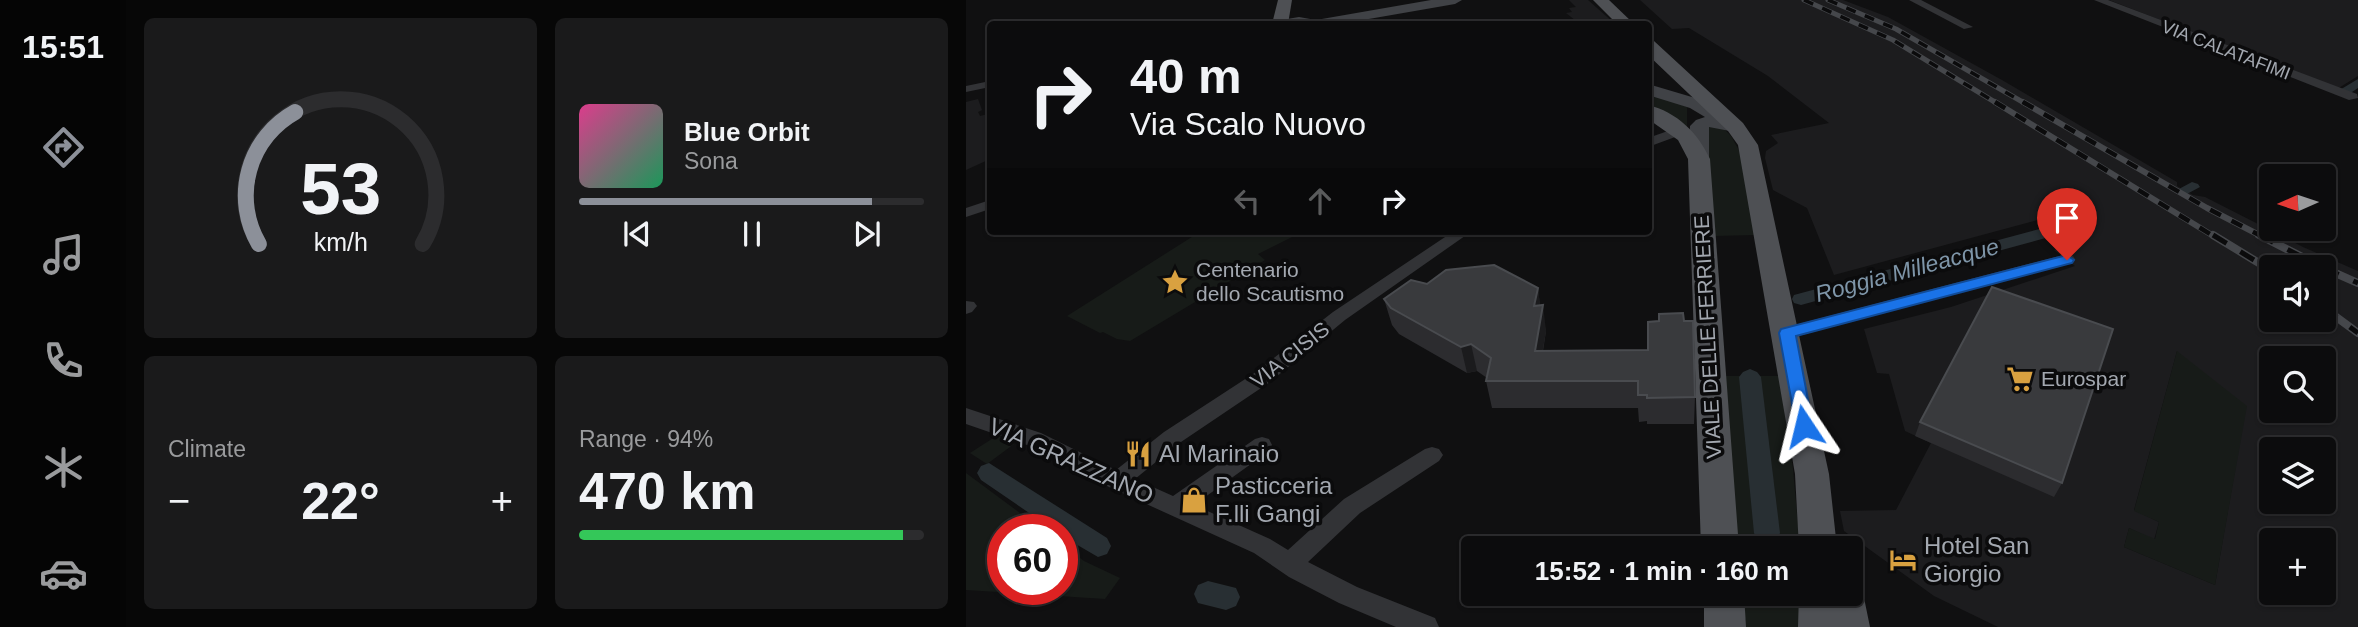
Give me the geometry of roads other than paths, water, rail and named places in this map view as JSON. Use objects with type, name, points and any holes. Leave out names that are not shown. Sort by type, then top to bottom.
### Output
[{"type":"main road","points":[[1281,21],[1285,0]]},
{"type":"main road","points":[[1334,21],[1455,0]]},
{"type":"main road","points":[[1600,0],[1623,21]]},
{"type":"main road","points":[[1652,49],[1736,127],[1746,139],[1751,153],[1787,333],[1820,536]]},
{"type":"main road","points":[[1652,90],[1696,104],[1736,127]]},
{"type":"main road","points":[[1652,113],[1682,130]]},
{"type":"main road","points":[[1699,159],[1699,126],[1717,121],[1736,127]]},
{"type":"main road","name":"VIALE DELLE FERRIERE","points":[[1682,130],[1695,147],[1699,159],[1719,536]]},
{"type":"main road","points":[[1725,606],[1726,627]]},
{"type":"main road","points":[[1819,606],[1819,627]]},
{"type":"main road","points":[[1845,606],[1849,627]]},
{"type":"street","points":[[1914,0],[1968,27]]},
{"type":"street","name":"VIA CALATAFIMI","points":[[2099,0],[2353,97]]},
{"type":"street","points":[[966,89],[987,85]]},
{"type":"street","points":[[1652,141],[1682,130]]},
{"type":"street","points":[[966,213],[987,205]]},
{"type":"street","name":"VIA CISIS","points":[[1117,481],[1171,438],[1263,377],[1339,316],[1458,235]]},
{"type":"street","points":[[1787,333],[2067,260]]},
{"type":"street","name":"VIA GRAZZANO","points":[[966,416],[1034,439],[1117,481],[1262,546],[1348,596],[1426,627]]},
{"type":"street","name":"VIA GRAZZANO","points":[[1175,507],[1262,445]]},
{"type":"street","points":[[1290,564],[1352,506],[1432,455]]},
{"type":"waterway","name":"Roggia Milleacque","points":[[2344,91],[2358,83]]},
{"type":"waterway","name":"Roggia Milleacque","points":[[2185,190],[2192,187]]},
{"type":"waterway","name":"Roggia Milleacque","points":[[1801,299],[2054,230]]},
{"type":"waterway","name":"Roggia Milleacque","points":[[1750,377],[1767,533]]},
{"type":"waterway","points":[[989,473],[1098,546]]},
{"type":"waterway","points":[[1208,594],[1226,597]]},
{"type":"railway","points":[[1804,0],[1893,40],[1998,104]]},
{"type":"railway","points":[[1828,0],[1896,29],[2026,104]]},
{"type":"railway","points":[[1995,102],[2215,237]]},
{"type":"railway","points":[[2023,102],[2259,235]]},
{"type":"railway","points":[[2213,235],[2259,263]]},
{"type":"railway","points":[[2273,242],[2358,283]]},
{"type":"railway","points":[[2336,317],[2358,333]]},
{"type":"place","name":"Centenario dello Scautismo","points":[[1175,282]]},
{"type":"place","name":"Eurospar","points":[[2020,379]]},
{"type":"place","name":"Al Marinaio","points":[[1138,454]]},
{"type":"place","name":"Pasticceria F.lli Gangi","points":[[1194,500]]},
{"type":"place","name":"Hotel San Giorgio","points":[[1903,560]]}]
